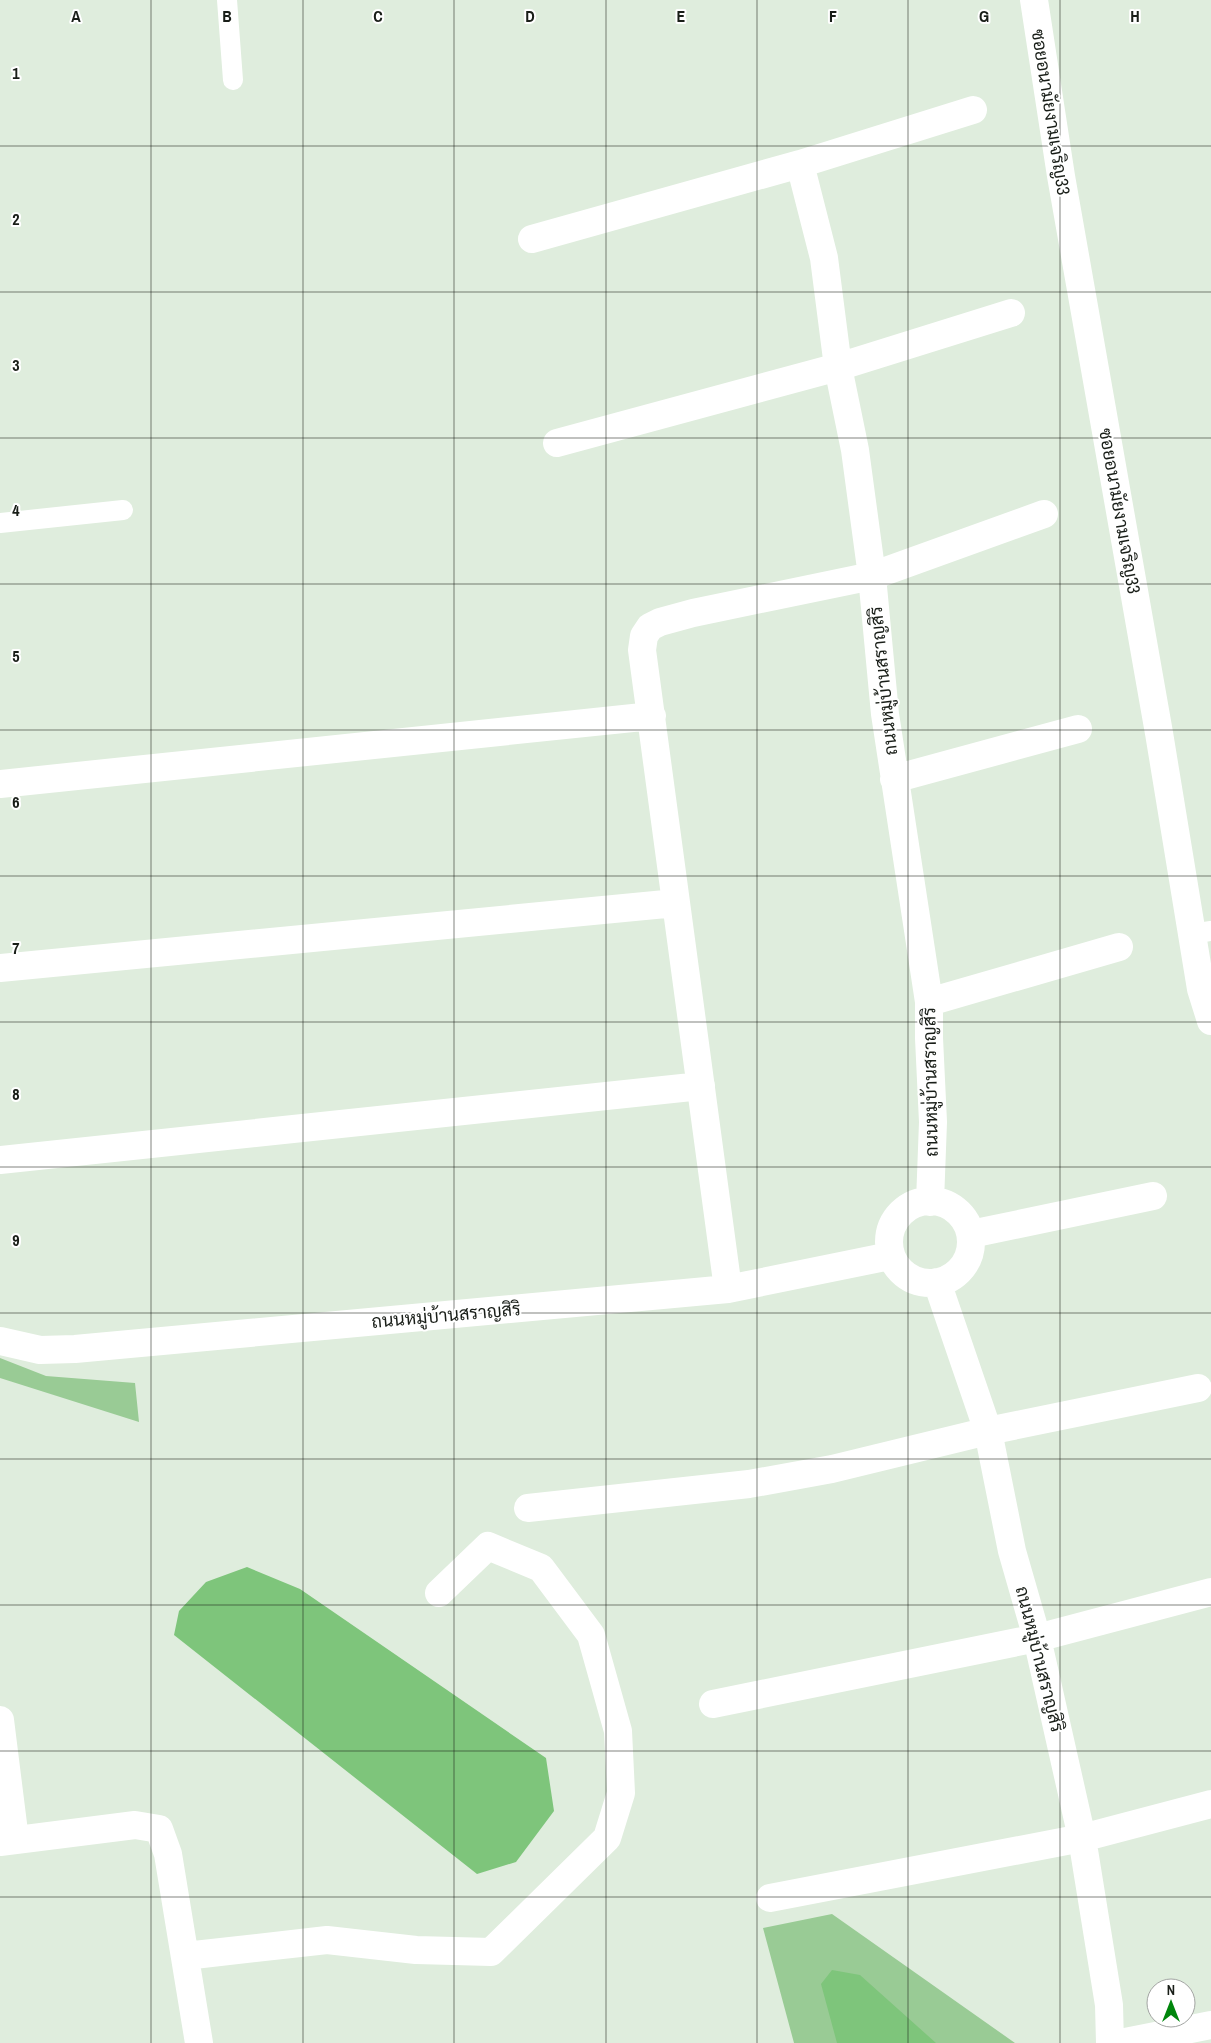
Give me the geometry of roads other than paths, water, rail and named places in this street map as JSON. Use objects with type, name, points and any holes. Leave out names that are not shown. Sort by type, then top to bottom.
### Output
[{"type":"street","name":"ซอยอนามัยงามเจริญ33","points":[[1034,0],[1061,176],[1201,933],[1201,989],[1211,1021]]},
{"type":"street","points":[[532,239],[800,164],[973,110]]},
{"type":"street","name":"ถนนหมู่บ้านสราญสิริ","points":[[800,164],[824,258],[838,367],[855,450],[872,576],[885,714],[929,1002],[934,1122],[930,1202]]},
{"type":"street","points":[[557,443],[838,367],[1011,313]]},
{"type":"street","points":[[728,1289],[642,650],[644,636],[650,627],[693,613],[872,576],[1044,514]]},
{"type":"street","points":[[0,784],[652,716]]},
{"type":"street","points":[[894,779],[1078,729]]},
{"type":"street","points":[[0,968],[676,903]]},
{"type":"street","points":[[929,1002],[1119,947]]},
{"type":"street","points":[[0,1160],[701,1086]]},
{"type":"street","points":[[971,1234],[1153,1196]]},
{"type":"street","points":[[940,1201],[954,1208],[965,1219],[971,1234],[971,1250],[964,1266],[951,1278],[933,1284],[915,1281],[900,1271],[890,1256],[888,1242],[890,1227],[898,1214],[910,1204],[930,1202],[940,1201]]},
{"type":"street","name":"ถนนหมู่บ้านสราญสิริ","points":[[0,1341],[40,1350],[75,1349],[728,1289],[890,1256]]},
{"type":"street","name":"ถนนหมู่บ้านสราญสิริ","points":[[937,1282],[988,1431],[1012,1551],[1037,1638],[1082,1838],[1110,2004],[1110,2043]]},
{"type":"street","points":[[528,1508],[749,1484],[832,1469],[988,1431],[1198,1388]]},
{"type":"street","points":[[185,1956],[327,1940],[416,1950],[491,1952],[607,1838],[621,1793],[618,1731],[591,1635],[541,1568],[488,1546],[439,1593]]},
{"type":"street","points":[[713,1704],[1037,1638],[1211,1592]]},
{"type":"street","points":[[0,1720],[8,1841],[135,1825],[158,1829],[168,1854],[185,1956],[195,2042]]},
{"type":"street","points":[[770,1898],[1082,1838],[1211,1804]]},
{"type":"street","points":[[1120,2043],[1211,2026]]},
{"type":"lane","points":[[228,0],[233,80]]},
{"type":"lane","points":[[0,523],[123,510]]}]
